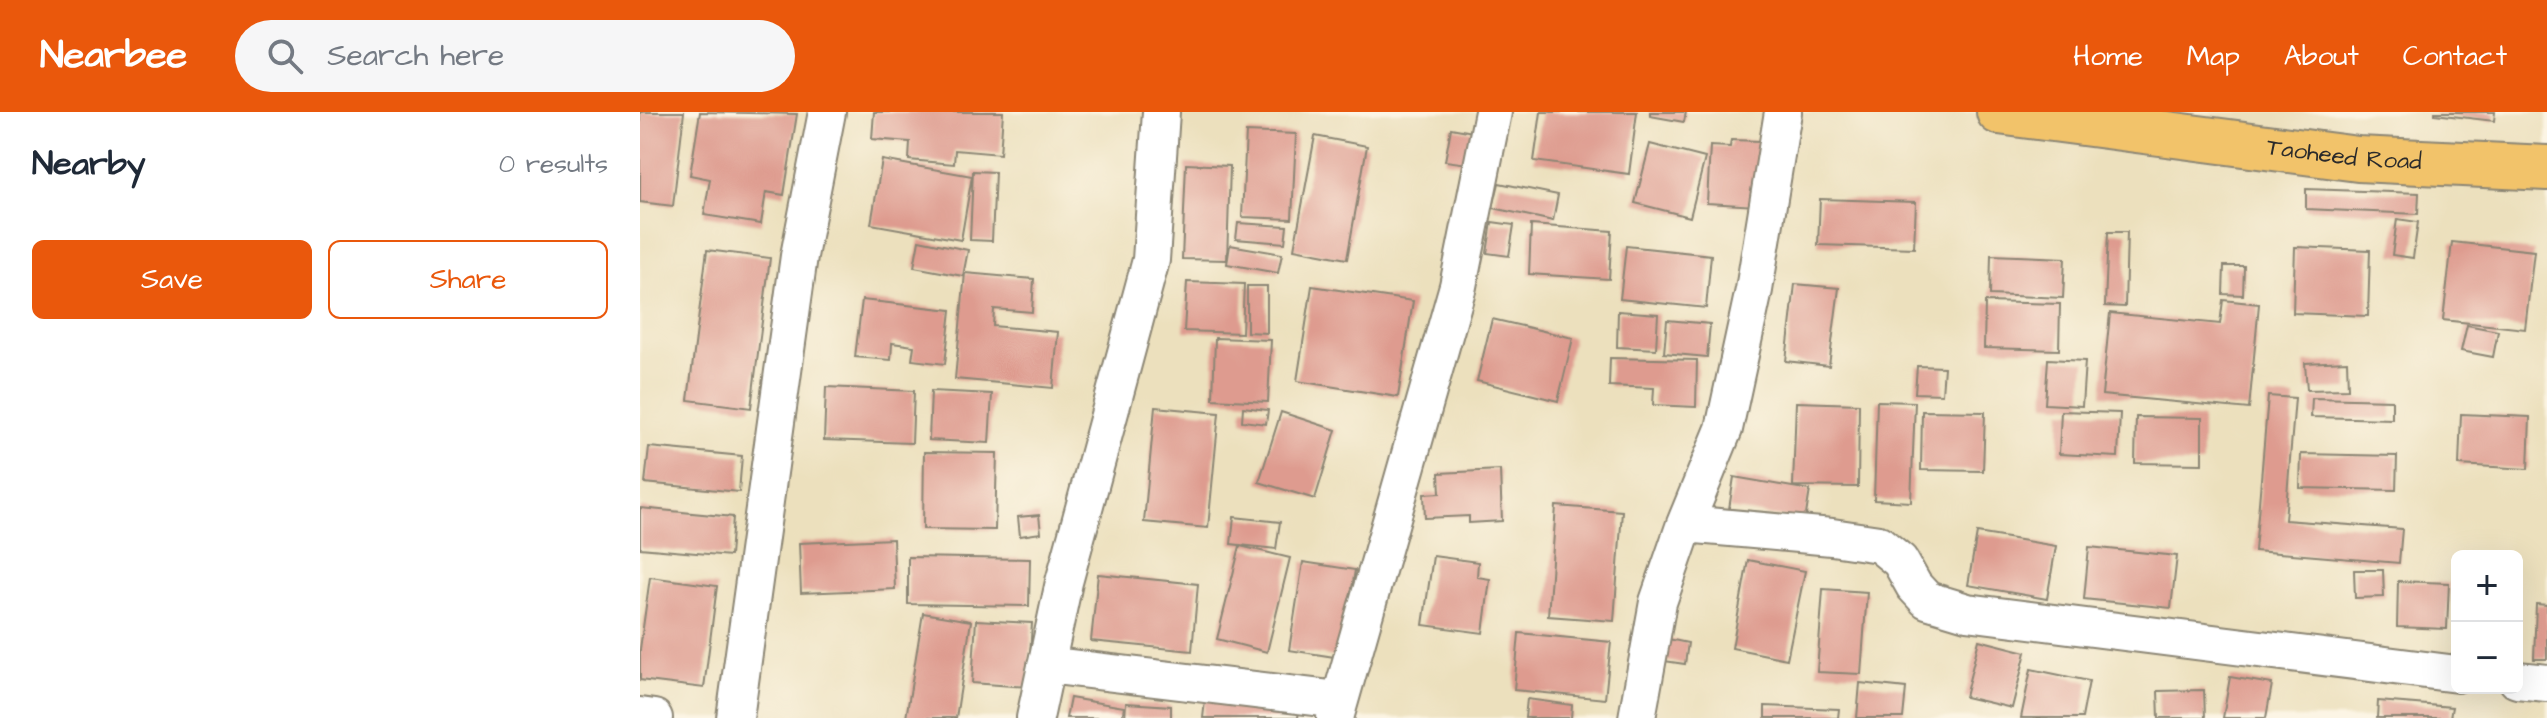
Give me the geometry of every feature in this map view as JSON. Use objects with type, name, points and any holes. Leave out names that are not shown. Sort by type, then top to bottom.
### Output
[{"type":"main road","name":"Taoheed Road","points":[[1999,112],[2068,116],[2358,159],[2547,168]]},
{"type":"street","points":[[735,718],[799,256],[827,112]]},
{"type":"street","points":[[1035,718],[1064,582],[1151,260],[1161,112]]},
{"type":"street","points":[[1046,665],[1337,709],[1458,286],[1493,112]]},
{"type":"street","points":[[1637,718],[1658,602],[1685,524],[1724,429],[1754,290],[1783,112]]},
{"type":"street","points":[[1685,524],[1879,544],[1900,561],[1914,586],[1927,600],[1967,612],[2451,673]]},
{"type":"street","points":[[2523,681],[2547,683]]},
{"type":"street","points":[[640,716],[654,718]]},
{"type":"building","points":[[640,112],[684,112],[673,206],[640,202]]},
{"type":"building","points":[[700,112],[797,114],[784,195],[766,192],[761,224],[704,215],[710,179],[690,175]]},
{"type":"building","points":[[874,112],[1003,112],[1000,154],[955,150],[954,164],[909,160],[910,142],[872,139]]},
{"type":"building","points":[[1541,112],[1637,112],[1629,174],[1534,161]]},
{"type":"building","points":[[1650,112],[1686,112],[1684,122],[1650,116]]},
{"type":"building","points":[[2435,112],[2495,112],[2494,121]]},
{"type":"building","points":[[1451,128],[1473,132],[1468,164],[1445,161]]},
{"type":"building","points":[[1246,132],[1296,134],[1292,219],[1242,217]]},
{"type":"building","points":[[1315,136],[1367,146],[1347,259],[1294,249]]},
{"type":"building","points":[[1731,140],[1760,141],[1757,206],[1707,203],[1710,146],[1730,147]]},
{"type":"building","points":[[1650,144],[1705,158],[1690,217],[1635,203]]},
{"type":"building","points":[[882,160],[972,176],[961,240],[871,224]]},
{"type":"building","points":[[1186,164],[1230,166],[1227,260],[1182,259]]},
{"type":"building","points":[[973,171],[995,172],[992,241],[970,240]]},
{"type":"building","points":[[1499,183],[1558,195],[1553,221],[1493,208]]},
{"type":"building","points":[[2306,189],[2419,193],[2418,214],[2306,209]]},
{"type":"building","points":[[1820,199],[1916,202],[1914,248],[1818,245]]},
{"type":"building","points":[[2397,219],[2418,222],[2413,258],[2392,255]]},
{"type":"building","points":[[1492,222],[1514,225],[1509,256],[1487,253]]},
{"type":"building","points":[[1238,223],[1287,226],[1285,243],[1236,239]]},
{"type":"building","points":[[1531,225],[1612,231],[1609,279],[1529,274]]},
{"type":"building","points":[[2108,232],[2127,232],[2125,307],[2105,306]]},
{"type":"building","points":[[919,240],[968,250],[963,276],[914,267]]},
{"type":"building","points":[[2452,242],[2534,251],[2525,329],[2443,320]]},
{"type":"building","points":[[1230,245],[1282,254],[1278,273],[1227,264]]},
{"type":"building","points":[[1626,246],[1711,255],[1706,308],[1620,299]]},
{"type":"building","points":[[2295,247],[2370,250],[2368,316],[2293,313]]},
{"type":"building","points":[[707,250],[770,258],[751,408],[688,400]]},
{"type":"building","points":[[1991,255],[2065,258],[2063,298],[1990,295]]},
{"type":"building","points":[[2224,266],[2244,266],[2243,295],[2223,294]]},
{"type":"building","points":[[965,273],[1034,279],[1032,312],[994,309],[993,326],[1058,332],[1053,388],[955,379]]},
{"type":"building","points":[[1187,282],[1244,284],[1242,333],[1184,331]]},
{"type":"building","points":[[1795,284],[1839,288],[1829,366],[1786,361]]},
{"type":"building","points":[[1247,286],[1267,286],[1267,333],[1247,332]]},
{"type":"building","points":[[1312,286],[1413,301],[1398,397],[1297,381]]},
{"type":"building","points":[[862,300],[951,310],[945,364],[912,360],[914,346],[892,343],[891,360],[855,357]]},
{"type":"building","points":[[2223,300],[2259,304],[2249,409],[2102,395],[2110,313],[2220,324]]},
{"type":"building","points":[[1985,302],[2060,304],[2059,350],[1984,348]]},
{"type":"building","points":[[1618,311],[1658,314],[1656,349],[1617,347]]},
{"type":"building","points":[[1492,319],[1573,338],[1558,401],[1477,381]]},
{"type":"building","points":[[1667,320],[1710,324],[1707,357],[1664,353]]},
{"type":"building","points":[[2467,325],[2498,331],[2493,357],[2461,351]]},
{"type":"building","points":[[1215,338],[1271,340],[1268,402],[1213,399]]},
{"type":"building","points":[[1610,358],[1697,360],[1696,407],[1653,405],[1654,388],[1609,386]]},
{"type":"building","points":[[2048,359],[2085,361],[2082,406],[2045,404]]},
{"type":"building","points":[[2347,361],[2348,389],[2307,390],[2305,363]]},
{"type":"building","points":[[1917,366],[1944,367],[1942,394],[1915,393]]},
{"type":"building","points":[[826,387],[914,391],[912,443],[824,440]]},
{"type":"building","points":[[931,391],[992,394],[989,443],[929,440]]},
{"type":"building","points":[[2268,396],[2295,398],[2285,520],[2402,529],[2399,563],[2255,551]]},
{"type":"building","points":[[2312,398],[2392,400],[2392,419],[2311,417]]},
{"type":"building","points":[[1877,401],[1915,402],[1911,502],[1874,500]]},
{"type":"building","points":[[1796,402],[1859,404],[1858,487],[1793,486]]},
{"type":"building","points":[[1155,407],[1219,413],[1208,528],[1144,522]]},
{"type":"building","points":[[1243,407],[1268,410],[1266,424],[1242,421]]},
{"type":"building","points":[[1922,411],[1985,412],[1983,471],[1921,470]]},
{"type":"building","points":[[2061,411],[2120,413],[2118,457],[2059,454]]},
{"type":"building","points":[[1281,412],[1336,430],[1315,499],[1259,482]]},
{"type":"building","points":[[2461,414],[2530,417],[2528,469],[2459,465]]},
{"type":"building","points":[[2136,417],[2202,418],[2202,464],[2135,463]]},
{"type":"building","points":[[649,447],[742,456],[739,492],[645,483]]},
{"type":"building","points":[[924,452],[997,453],[995,530],[923,529]]},
{"type":"building","points":[[2301,454],[2397,456],[2396,490],[2300,488]]},
{"type":"building","points":[[1500,470],[1502,521],[1469,523],[1469,516],[1425,518],[1424,494],[1440,493],[1439,473]]},
{"type":"building","points":[[1734,477],[1810,490],[1805,521],[1729,509]]},
{"type":"building","points":[[1556,506],[1622,511],[1614,621],[1548,616]]},
{"type":"building","points":[[640,508],[733,517],[730,556],[640,548]]},
{"type":"building","points":[[1039,515],[1041,533],[1020,536],[1018,517]]},
{"type":"building","points":[[1234,517],[1280,522],[1276,549],[1231,544]]},
{"type":"building","points":[[1977,533],[2056,546],[2047,599],[1968,585]]},
{"type":"building","points":[[893,539],[895,589],[801,593],[799,543]]},
{"type":"building","points":[[1240,546],[1290,558],[1267,652],[1217,639]]},
{"type":"building","points":[[2089,547],[2177,556],[2171,608],[2084,599]]},
{"type":"building","points":[[1433,556],[1478,562],[1477,577],[1490,579],[1483,633],[1423,625]]},
{"type":"building","points":[[908,557],[1030,559],[1029,606],[908,604]]},
{"type":"building","points":[[1748,560],[1805,571],[1787,659],[1732,648]]},
{"type":"building","points":[[1303,562],[1355,570],[1341,658],[1289,650]]},
{"type":"building","points":[[2354,570],[2383,570],[2384,597],[2355,598]]},
{"type":"building","points":[[1098,574],[1198,584],[1192,651],[1091,641]]},
{"type":"building","points":[[650,577],[717,586],[704,688],[640,680],[640,649]]},
{"type":"building","points":[[2398,581],[2449,583],[2447,629],[2397,627]]},
{"type":"building","points":[[1823,589],[1867,592],[1861,674],[1817,672]]},
{"type":"building","points":[[2536,604],[2547,605],[2547,659],[2534,659]]},
{"type":"building","points":[[923,613],[971,621],[956,718],[906,718]]},
{"type":"building","points":[[976,620],[1032,623],[1028,687],[972,683]]},
{"type":"building","points":[[1519,633],[1611,642],[1605,699],[1514,690]]},
{"type":"building","points":[[1668,639],[1688,643],[1685,664],[1664,661]]},
{"type":"building","points":[[1979,640],[2026,652],[2012,708],[1965,697]]},
{"type":"building","points":[[2031,669],[2089,681],[2082,718],[2021,718]]},
{"type":"building","points":[[2230,677],[2272,684],[2266,718],[2223,718]]},
{"type":"building","points":[[1860,683],[1906,688],[1903,718],[1857,718]]},
{"type":"building","points":[[2204,690],[2205,718],[2159,718],[2158,691]]},
{"type":"building","points":[[1206,692],[1300,703],[1298,718],[1203,718]]},
{"type":"building","points":[[1070,698],[1124,707],[1122,718],[1066,718]]},
{"type":"building","points":[[1527,699],[1572,705],[1571,718],[1525,718]]},
{"type":"building","points":[[2378,701],[2452,707],[2450,718],[2377,718]]},
{"type":"building","points":[[1126,703],[1171,706],[1171,718],[1125,718]]},
{"type":"building","points":[[1765,706],[1839,709],[1838,718],[1765,718]]}]
